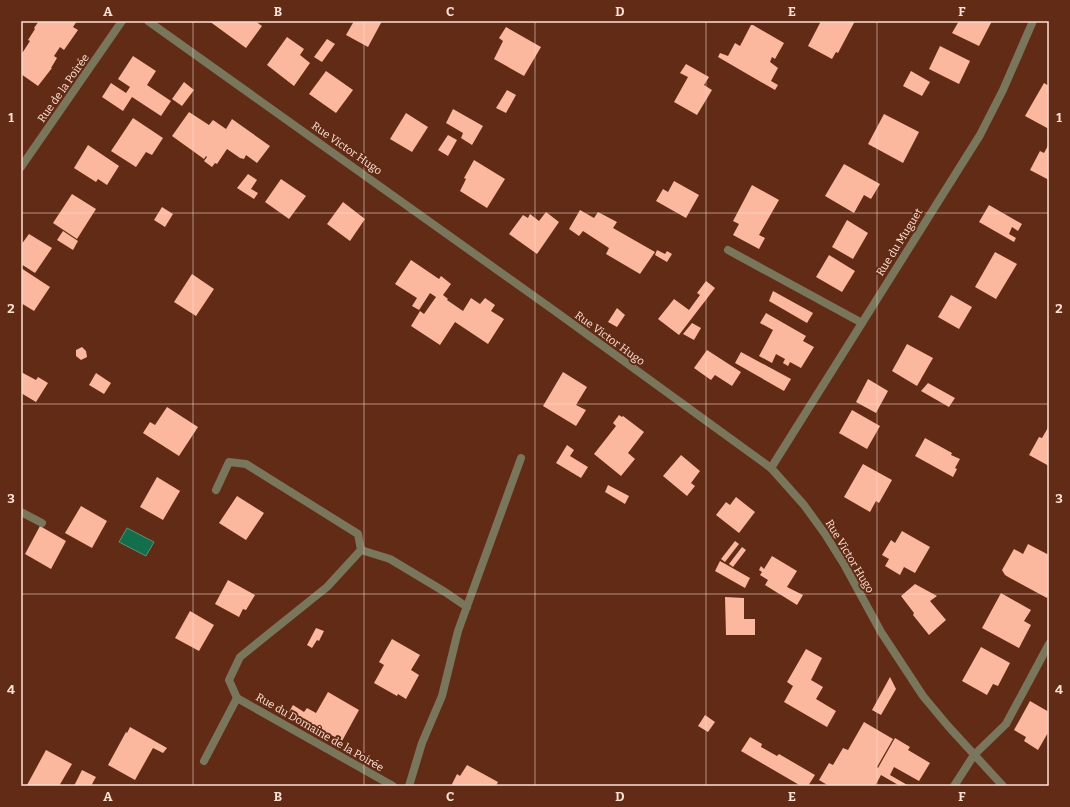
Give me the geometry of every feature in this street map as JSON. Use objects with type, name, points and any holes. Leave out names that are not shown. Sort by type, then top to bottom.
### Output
[{"type":"street","name":"Rue de la Poirée","points":[[21,167],[122,21]]},
{"type":"street","name":"Rue Victor Hugo","points":[[148,21],[546,305],[771,468],[804,505],[825,534],[845,566],[881,632],[923,696],[948,726],[1003,786]]},
{"type":"street","name":"Rue du Muguet","points":[[771,468],[980,135],[1004,90],[1033,21]]},
{"type":"street","points":[[728,250],[862,323]]},
{"type":"street","points":[[409,786],[422,743],[442,696],[458,630],[521,458]]},
{"type":"street","points":[[216,490],[229,462],[246,464],[358,534],[361,550]]},
{"type":"street","points":[[21,512],[42,523]]},
{"type":"street","points":[[361,550],[390,559],[467,607]]},
{"type":"street","points":[[204,762],[237,698],[229,680],[240,657],[327,587],[361,550]]},
{"type":"street","points":[[954,786],[974,755],[1006,724],[1049,644]]},
{"type":"street","name":"Rue du Domaine de la Poirée","points":[[237,698],[393,786]]},
{"type":"shaded area","points":[[127,528],[154,542],[146,556],[119,542]]},
{"type":"building","points":[[39,21],[77,21],[73,27],[78,30],[64,50],[60,47],[54,56],[57,58],[52,68],[38,86],[21,74],[21,55],[30,41],[28,40]]},
{"type":"building","points":[[209,21],[255,21],[262,26],[246,48]]},
{"type":"building","points":[[354,21],[382,21],[368,47],[346,35]]},
{"type":"building","points":[[821,21],[855,21],[838,53],[836,52],[832,59],[808,46]]},
{"type":"building","points":[[959,21],[992,21],[979,46],[952,33]]},
{"type":"building","points":[[751,25],[784,43],[775,59],[772,57],[770,62],[778,68],[771,81],[778,85],[775,90],[718,57],[720,53],[728,56],[735,43],[740,46]]},
{"type":"building","points":[[506,27],[541,47],[524,76],[494,59],[503,41],[499,38]]},
{"type":"building","points":[[287,37],[304,49],[300,55],[310,63],[294,86],[267,65]]},
{"type":"building","points":[[327,39],[335,44],[322,62],[314,57]]},
{"type":"building","points":[[940,46],[970,61],[959,84],[929,69]]},
{"type":"building","points":[[133,56],[156,71],[147,85],[171,101],[161,116],[132,97],[123,111],[102,97],[111,83],[126,93],[130,87],[118,79]]},
{"type":"building","points":[[686,64],[709,77],[704,85],[712,90],[697,115],[674,102],[688,77],[680,73]]},
{"type":"building","points":[[326,71],[353,90],[336,113],[309,94]]},
{"type":"building","points":[[911,71],[930,82],[922,96],[903,86]]},
{"type":"building","points":[[184,82],[194,90],[182,106],[172,99]]},
{"type":"building","points":[[1044,83],[1049,86],[1049,129],[1025,116]]},
{"type":"building","points":[[507,90],[516,95],[506,113],[496,108]]},
{"type":"building","points":[[453,109],[483,126],[472,145],[461,138],[463,133],[446,123]]},
{"type":"building","points":[[189,112],[209,125],[213,120],[226,129],[232,119],[270,146],[257,163],[246,155],[244,159],[240,158],[227,149],[217,164],[215,163],[212,167],[204,161],[207,157],[206,156],[204,159],[172,136]]},
{"type":"building","points":[[406,113],[428,127],[412,152],[390,139]]},
{"type":"building","points":[[884,114],[919,132],[903,163],[868,144]]},
{"type":"building","points":[[133,118],[163,138],[152,155],[146,152],[136,167],[111,151]]},
{"type":"building","points":[[448,135],[457,140],[448,156],[438,150]]},
{"type":"building","points":[[1049,144],[1049,180],[1030,170],[1040,151],[1044,153]]},
{"type":"building","points":[[88,145],[119,166],[107,185],[98,179],[96,182],[74,168]]},
{"type":"building","points":[[474,160],[505,179],[487,208],[460,191],[466,179],[464,178]]},
{"type":"building","points":[[844,164],[880,184],[871,199],[864,195],[854,213],[825,196]]},
{"type":"building","points":[[248,174],[257,180],[251,189],[258,193],[254,199],[237,188]]},
{"type":"building","points":[[281,179],[306,196],[289,219],[265,202]]},
{"type":"building","points":[[674,181],[699,195],[686,218],[656,201],[663,189],[668,192]]},
{"type":"building","points":[[752,185],[779,200],[759,235],[765,238],[759,249],[733,235],[739,224],[733,221]]},
{"type":"building","points":[[72,194],[96,209],[77,239],[53,223]]},
{"type":"building","points":[[343,202],[365,219],[350,241],[327,224]]},
{"type":"building","points":[[989,205],[1022,224],[1018,231],[1012,227],[1009,234],[1016,238],[1014,242],[979,222]]},
{"type":"building","points":[[162,207],[173,214],[165,227],[154,220]]},
{"type":"building","points":[[580,210],[594,218],[598,212],[617,222],[613,228],[655,252],[640,274],[606,254],[609,248],[583,231],[579,236],[569,229]]},
{"type":"building","points":[[546,212],[559,222],[537,254],[509,234],[523,215],[528,218],[530,214],[539,221]]},
{"type":"building","points":[[847,220],[868,233],[853,259],[832,247]]},
{"type":"building","points":[[63,231],[78,241],[73,250],[57,240]]},
{"type":"building","points":[[29,234],[52,248],[35,273],[21,264],[21,245]]},
{"type":"building","points":[[657,250],[665,254],[667,251],[672,254],[667,262],[655,255]]},
{"type":"building","points":[[995,252],[1017,264],[996,299],[975,287]]},
{"type":"building","points":[[829,255],[855,271],[842,292],[816,277]]},
{"type":"building","points":[[411,260],[439,279],[441,276],[451,284],[443,295],[448,299],[447,300],[463,311],[471,298],[480,304],[485,298],[495,305],[491,311],[504,319],[488,344],[455,322],[440,345],[411,326],[420,311],[424,314],[436,297],[430,293],[419,310],[412,306],[417,298],[395,284]]},
{"type":"building","points":[[21,268],[50,287],[34,311],[21,303]]},
{"type":"building","points":[[192,274],[214,289],[196,316],[174,302]]},
{"type":"building","points":[[706,281],[715,288],[679,335],[658,319],[674,299],[689,310],[700,295],[697,293]]},
{"type":"building","points":[[773,291],[813,313],[807,323],[769,301]]},
{"type":"building","points":[[951,295],[972,307],[959,329],[938,317]]},
{"type":"building","points":[[617,308],[625,315],[617,327],[608,322]]},
{"type":"building","points":[[766,313],[806,336],[803,341],[814,347],[801,368],[790,362],[788,366],[783,363],[785,359],[776,354],[772,363],[759,356],[773,330],[760,323]]},
{"type":"building","points":[[692,323],[701,328],[694,340],[683,334]]},
{"type":"building","points":[[907,344],[933,358],[917,386],[892,371]]},
{"type":"building","points":[[82,347],[86,351],[87,357],[81,360],[76,356],[76,350]]},
{"type":"building","points":[[707,350],[741,372],[732,386],[715,375],[711,380],[694,368]]},
{"type":"building","points":[[741,352],[791,379],[784,391],[735,363]]},
{"type":"building","points":[[21,372],[36,380],[38,377],[48,383],[36,402],[21,393]]},
{"type":"building","points":[[563,372],[587,387],[576,405],[586,410],[576,426],[543,406]]},
{"type":"building","points":[[96,373],[111,383],[104,394],[89,385]]},
{"type":"building","points":[[868,379],[888,391],[876,413],[856,402]]},
{"type":"building","points":[[928,383],[955,398],[949,407],[921,391]]},
{"type":"building","points":[[167,407],[198,427],[179,456],[143,433],[150,422],[155,425]]},
{"type":"building","points":[[852,410],[880,426],[867,449],[839,433]]},
{"type":"building","points":[[619,415],[622,417],[623,416],[644,432],[628,453],[635,459],[621,476],[594,454],[616,426],[613,423]]},
{"type":"building","points":[[1049,426],[1049,466],[1029,455],[1039,437],[1042,438]]},
{"type":"building","points":[[925,438],[952,453],[951,455],[960,459],[955,468],[957,469],[953,477],[915,456]]},
{"type":"building","points":[[567,445],[574,450],[570,456],[588,467],[581,478],[556,463]]},
{"type":"building","points":[[681,455],[700,471],[691,483],[695,486],[687,496],[663,476]]},
{"type":"building","points":[[863,464],[892,480],[879,503],[876,501],[870,512],[844,497]]},
{"type":"building","points":[[157,477],[180,491],[163,520],[140,507]]},
{"type":"building","points":[[608,485],[629,496],[625,504],[605,492]]},
{"type":"building","points":[[237,496],[264,513],[246,540],[219,523]]},
{"type":"building","points":[[736,497],[755,512],[739,533],[716,515],[726,502],[730,505]]},
{"type":"building","points":[[81,506],[107,521],[92,548],[65,533]]},
{"type":"building","points":[[40,526],[66,541],[51,569],[25,554]]},
{"type":"building","points":[[902,531],[930,547],[915,573],[904,567],[900,575],[885,566],[889,559],[882,555],[891,540],[895,543]]},
{"type":"building","points":[[735,541],[739,544],[725,562],[721,559]]},
{"type":"building","points":[[1028,544],[1049,555],[1049,594],[1047,598],[1005,575],[1002,570],[1014,549],[1023,554]]},
{"type":"building","points":[[742,547],[746,550],[733,567],[729,564]]},
{"type":"building","points":[[772,556],[797,571],[787,587],[803,595],[797,605],[765,585],[768,580],[760,575],[762,572],[759,570],[761,566],[764,569]]},
{"type":"building","points":[[720,561],[750,578],[745,588],[715,571]]},
{"type":"building","points":[[228,580],[255,595],[246,610],[243,609],[239,617],[215,604]]},
{"type":"building","points":[[915,584],[937,596],[930,601],[946,620],[929,635],[913,615],[914,613],[901,596]]},
{"type":"building","points":[[1001,593],[1031,610],[1024,621],[1031,625],[1019,648],[982,628]]},
{"type":"building","points":[[725,597],[744,598],[744,619],[755,619],[755,635],[726,635]]},
{"type":"building","points":[[190,611],[214,625],[199,651],[175,638]]},
{"type":"building","points":[[316,628],[324,631],[319,641],[317,640],[312,648],[307,645]]},
{"type":"building","points":[[392,639],[420,655],[411,670],[419,675],[406,699],[398,694],[397,696],[374,683],[384,665],[379,662]]},
{"type":"building","points":[[981,647],[1010,663],[998,686],[993,684],[987,695],[962,681]]},
{"type":"building","points":[[806,649],[822,658],[811,680],[823,687],[816,699],[836,711],[827,727],[784,702],[793,686],[787,682]]},
{"type":"building","points":[[890,677],[896,689],[881,715],[872,710]]},
{"type":"building","points":[[328,692],[359,710],[342,741],[289,712],[293,705],[304,712],[307,708],[316,713]]},
{"type":"building","points":[[1030,701],[1049,712],[1049,731],[1038,750],[1024,741],[1026,737],[1014,730]]},
{"type":"building","points":[[705,715],[715,722],[708,732],[698,726]]},
{"type":"building","points":[[864,722],[893,739],[877,767],[878,768],[895,738],[910,747],[908,750],[930,763],[919,781],[894,767],[890,775],[909,786],[900,786],[881,775],[875,786],[829,786],[819,780],[829,763],[833,765],[843,748],[848,750]]},
{"type":"building","points":[[130,727],[167,748],[163,753],[153,748],[135,780],[108,765]]},
{"type":"building","points":[[750,737],[762,744],[761,747],[777,756],[779,754],[815,775],[808,786],[801,786],[741,751]]},
{"type":"building","points":[[46,750],[72,764],[59,786],[27,785]]},
{"type":"building","points":[[467,765],[498,782],[496,786],[453,786],[452,784],[457,774],[460,776]]},
{"type":"building","points":[[82,770],[96,777],[91,786],[74,786]]}]
